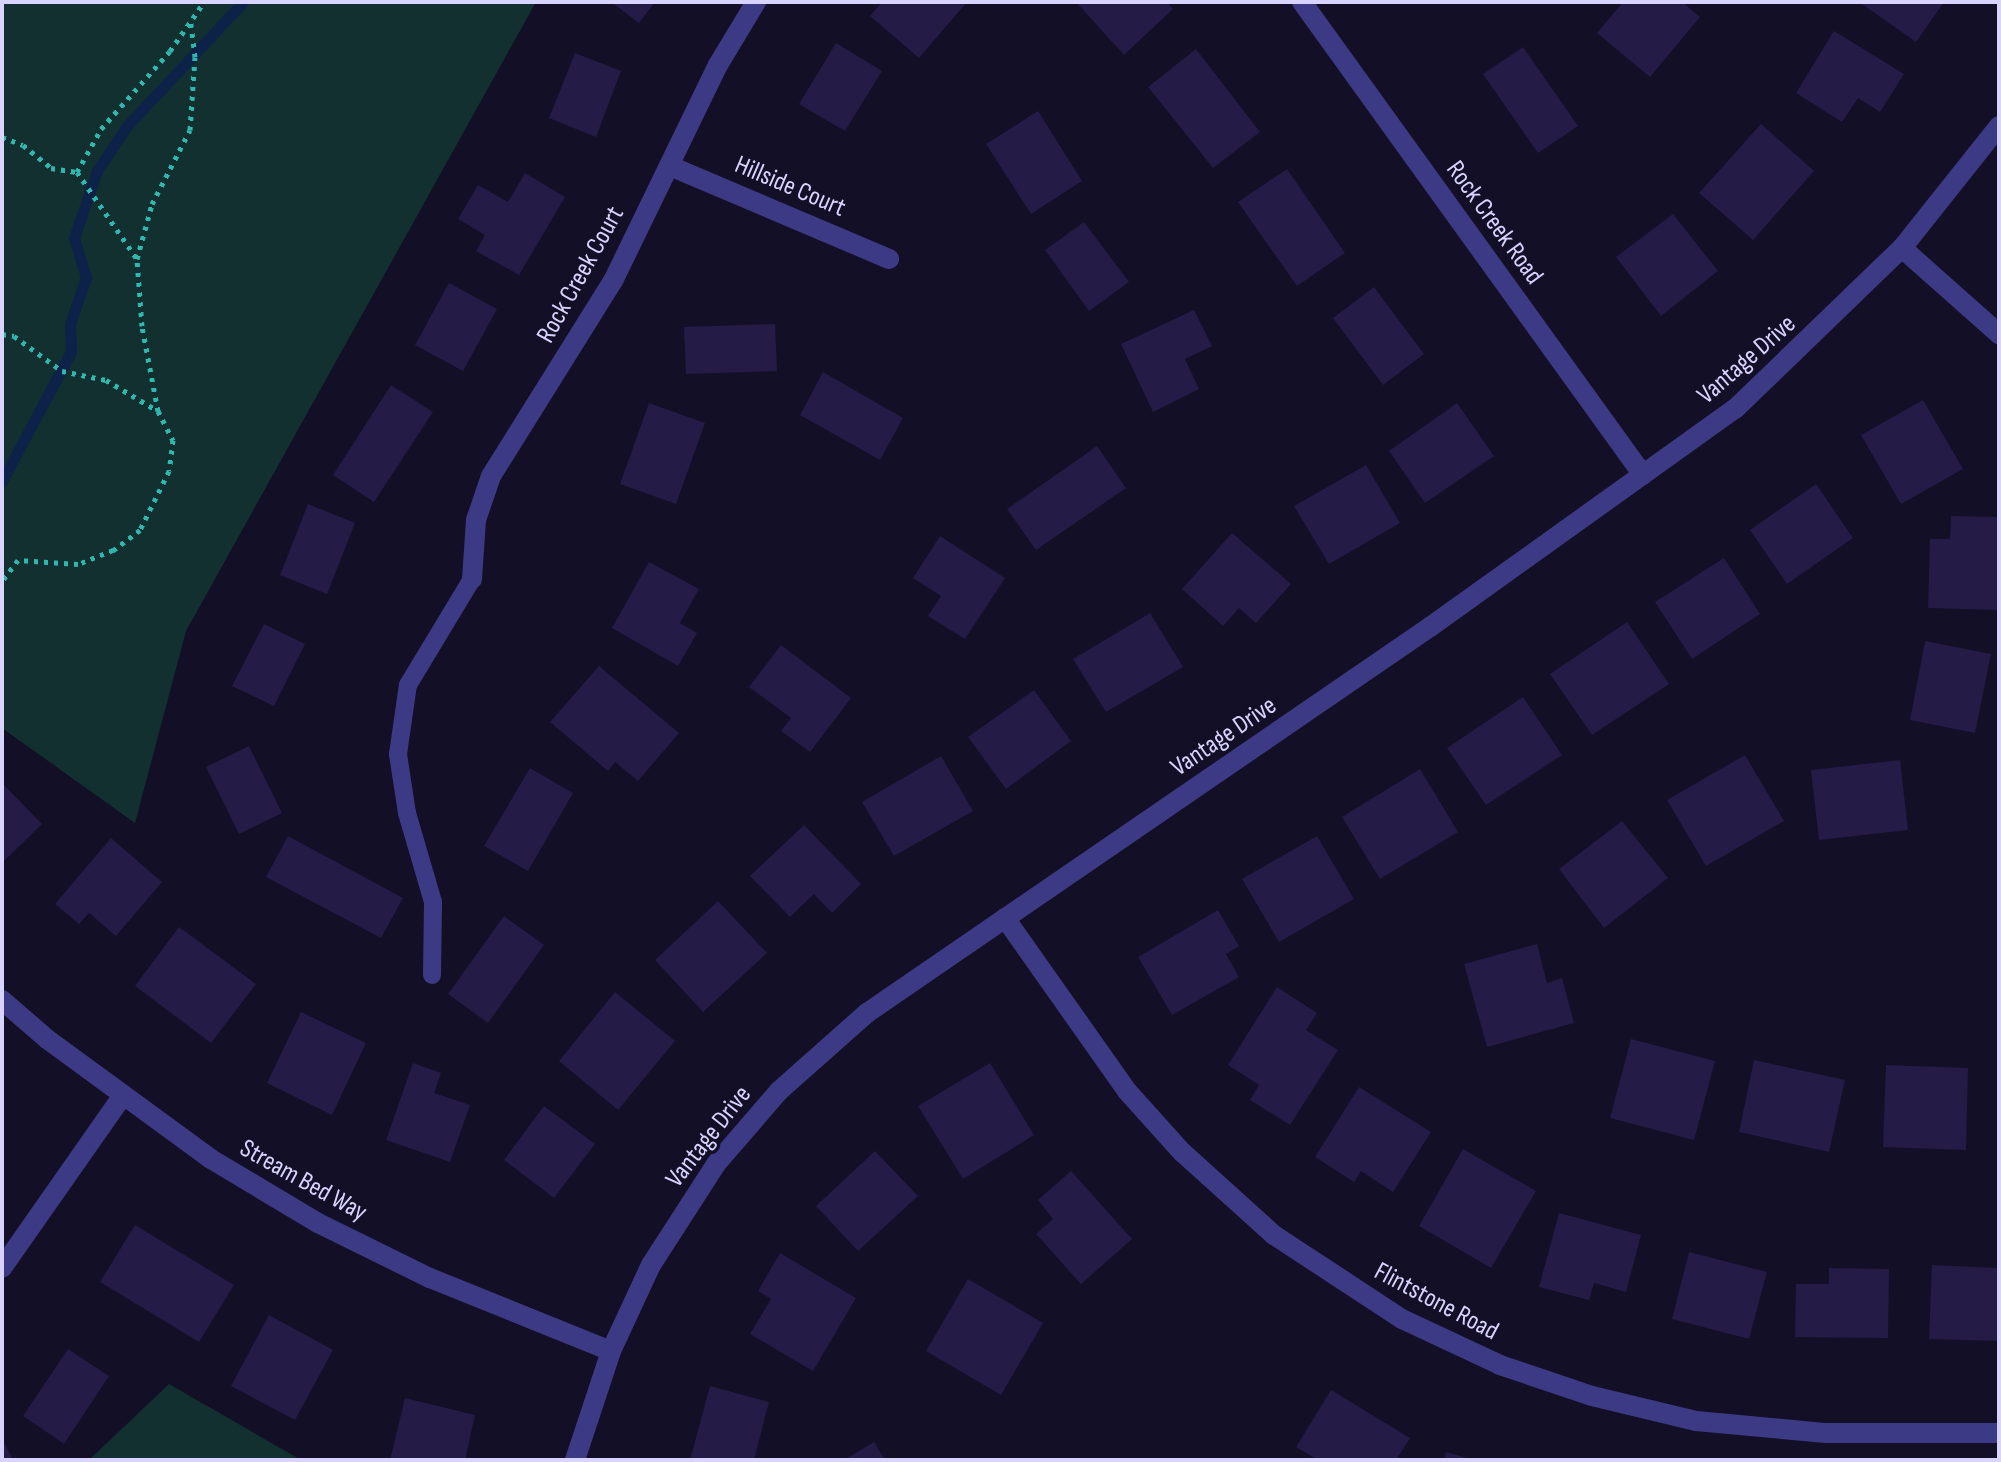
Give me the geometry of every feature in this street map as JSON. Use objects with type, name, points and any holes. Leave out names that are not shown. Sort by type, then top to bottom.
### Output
[{"type":"street","name":"Rock Creek Court","points":[[472,579],[476,520],[491,476],[614,279],[718,65],[756,2]]},
{"type":"street","name":"Rock Creek Road","points":[[1302,2],[1643,475]]},
{"type":"street","name":"Vantage Drive","points":[[575,1460],[611,1351],[651,1265],[716,1164],[768,1102],[867,1013],[1735,409],[1902,248],[1999,126]]},
{"type":"street","name":"Hillside Court","points":[[670,166],[889,259]]},
{"type":"street","points":[[1902,248],[1999,334]]},
{"type":"street","name":"Flintstone Road","points":[[1005,918],[1127,1091],[1182,1152],[1274,1235],[1402,1319],[1500,1365],[1578,1392],[1696,1421],[1826,1433],[1999,1433]]},
{"type":"street","name":"Stream Bed Way","points":[[2,1000],[211,1159],[318,1223],[430,1278],[611,1351]]},
{"type":"street","points":[[2,1268],[123,1095]]},
{"type":"lane","points":[[432,975],[433,902],[407,813],[398,754],[408,685],[472,579]]},
{"type":"path","points":[[77,172],[101,129],[191,22],[204,2]]},
{"type":"path","points":[[2,581],[18,560],[78,564],[113,550],[140,530],[169,471],[173,440],[158,411],[142,326],[137,259],[152,204],[190,130],[195,57],[191,22]]},
{"type":"path","points":[[2,137],[23,145],[51,168],[77,172],[137,259]]},
{"type":"path","points":[[2,334],[14,336],[62,371],[106,380],[158,411]]},
{"type":"green space","points":[[2,2],[536,2],[186,631],[135,823],[2,728]]},
{"type":"green space","points":[[169,1384],[301,1460],[89,1460]]},
{"type":"building","points":[[611,2],[655,2],[639,23]]},
{"type":"building","points":[[882,2],[967,2],[919,58],[870,16]]},
{"type":"building","points":[[1076,2],[1167,2],[1173,9],[1124,55]]},
{"type":"building","points":[[1623,2],[1682,2],[1700,17],[1650,77],[1597,33]]},
{"type":"building","points":[[1859,2],[1944,2],[1916,42]]},
{"type":"building","points":[[1834,31],[1904,74],[1880,112],[1858,98],[1842,122],[1796,93]]},
{"type":"building","points":[[836,43],[882,71],[845,131],[799,104]]},
{"type":"building","points":[[1523,47],[1578,126],[1538,153],[1483,74]]},
{"type":"building","points":[[1196,49],[1260,132],[1213,168],[1148,87]]},
{"type":"building","points":[[575,53],[621,71],[596,137],[549,118]]},
{"type":"building","points":[[1038,111],[1082,181],[1031,214],[986,144]]},
{"type":"building","points":[[1761,124],[1814,171],[1753,240],[1699,193]]},
{"type":"building","points":[[1287,169],[1345,253],[1297,286],[1238,202]]},
{"type":"building","points":[[525,173],[565,197],[519,275],[476,251],[485,235],[458,219],[478,185],[508,202]]},
{"type":"building","points":[[1673,214],[1718,271],[1661,316],[1616,257]]},
{"type":"building","points":[[1084,222],[1129,282],[1089,311],[1045,250]]},
{"type":"building","points":[[449,283],[497,309],[463,371],[415,345]]},
{"type":"building","points":[[1374,287],[1424,354],[1383,385],[1333,318]]},
{"type":"building","points":[[1194,310],[1212,346],[1185,359],[1199,389],[1153,412],[1121,344]]},
{"type":"building","points":[[775,324],[777,371],[686,374],[684,327]]},
{"type":"building","points":[[823,372],[903,418],[880,460],[800,415]]},
{"type":"building","points":[[391,385],[433,412],[374,502],[333,475]]},
{"type":"building","points":[[1923,400],[1963,469],[1901,504],[1861,435]]},
{"type":"building","points":[[649,403],[705,423],[676,504],[620,484]]},
{"type":"building","points":[[1457,403],[1494,456],[1425,503],[1389,451]]},
{"type":"building","points":[[1097,446],[1126,488],[1036,550],[1007,509]]},
{"type":"building","points":[[1366,465],[1400,523],[1329,564],[1294,506]]},
{"type":"building","points":[[1816,484],[1853,538],[1787,584],[1750,530]]},
{"type":"building","points":[[308,504],[355,523],[327,594],[280,575]]},
{"type":"building","points":[[1951,516],[1999,517],[1999,610],[1928,608],[1930,539],[1950,539]]},
{"type":"building","points":[[1232,533],[1291,584],[1256,623],[1239,608],[1223,626],[1182,589]]},
{"type":"building","points":[[940,536],[1005,578],[965,639],[928,616],[941,596],[913,578]]},
{"type":"building","points":[[1724,558],[1760,614],[1692,659],[1655,602]]},
{"type":"building","points":[[649,562],[699,589],[680,623],[697,633],[678,666],[612,628]]},
{"type":"building","points":[[1150,613],[1183,667],[1106,712],[1073,659]]},
{"type":"building","points":[[1627,622],[1669,684],[1592,735],[1550,674]]},
{"type":"building","points":[[264,624],[305,644],[274,706],[232,686]]},
{"type":"building","points":[[1925,641],[1991,654],[1975,733],[1910,720]]},
{"type":"building","points":[[781,645],[851,698],[810,752],[781,731],[791,718],[749,687]]},
{"type":"building","points":[[599,666],[679,733],[638,781],[615,762],[608,771],[550,722]]},
{"type":"building","points":[[1034,690],[1071,741],[1006,789],[968,737]]},
{"type":"building","points":[[1523,697],[1562,755],[1486,805],[1447,748]]},
{"type":"building","points":[[249,746],[282,813],[239,834],[206,767]]},
{"type":"building","points":[[1745,755],[1784,821],[1706,866],[1667,800]]},
{"type":"building","points":[[941,756],[973,811],[894,856],[862,802]]},
{"type":"building","points":[[1900,760],[1908,830],[1819,840],[1811,770]]},
{"type":"building","points":[[530,768],[573,793],[528,871],[484,846]]},
{"type":"building","points":[[1420,769],[1458,832],[1380,879],[1342,817]]},
{"type":"building","points":[[2,783],[42,824],[2,863]]},
{"type":"building","points":[[1622,821],[1668,878],[1604,928],[1559,869]]},
{"type":"building","points":[[804,825],[861,884],[832,913],[814,894],[790,917],[750,876]]},
{"type":"building","points":[[288,836],[403,898],[381,938],[266,877]]},
{"type":"building","points":[[1317,836],[1354,899],[1279,942],[1242,879]]},
{"type":"building","points":[[111,838],[162,882],[116,936],[89,913],[79,924],[55,904]]},
{"type":"building","points":[[718,901],[767,953],[703,1012],[655,960]]},
{"type":"building","points":[[1218,910],[1239,946],[1226,954],[1239,977],[1172,1015],[1138,957]]},
{"type":"building","points":[[504,916],[544,945],[488,1023],[448,994]]},
{"type":"building","points":[[179,927],[256,984],[211,1043],[135,986]]},
{"type":"building","points":[[1537,944],[1547,983],[1562,978],[1574,1023],[1487,1047],[1464,964]]},
{"type":"building","points":[[1277,987],[1317,1013],[1306,1030],[1338,1050],[1290,1125],[1250,1100],[1259,1085],[1228,1065]]},
{"type":"building","points":[[615,992],[675,1041],[618,1110],[559,1061]]},
{"type":"building","points":[[301,1012],[366,1043],[332,1115],[267,1083]]},
{"type":"building","points":[[1631,1039],[1715,1061],[1694,1140],[1610,1118]]},
{"type":"building","points":[[1754,1060],[1845,1080],[1829,1152],[1739,1132]]},
{"type":"building","points":[[413,1063],[441,1073],[434,1093],[470,1105],[450,1162],[386,1140]]},
{"type":"building","points":[[990,1063],[1034,1135],[963,1179],[918,1106]]},
{"type":"building","points":[[1886,1065],[1968,1068],[1966,1150],[1883,1147]]},
{"type":"building","points":[[1359,1087],[1431,1132],[1393,1192],[1361,1171],[1354,1182],[1315,1157]]},
{"type":"building","points":[[544,1106],[595,1144],[554,1198],[504,1160]]},
{"type":"building","points":[[1463,1149],[1536,1191],[1491,1268],[1419,1226]]},
{"type":"building","points":[[875,1151],[918,1196],[858,1251],[816,1206]]},
{"type":"building","points":[[1071,1171],[1132,1239],[1081,1284],[1036,1234],[1053,1219],[1038,1200]]},
{"type":"building","points":[[1559,1213],[1641,1235],[1626,1292],[1594,1283],[1589,1300],[1539,1287]]},
{"type":"building","points":[[135,1225],[234,1285],[199,1342],[100,1282]]},
{"type":"building","points":[[1689,1252],[1767,1272],[1749,1339],[1672,1319]]},
{"type":"building","points":[[780,1253],[856,1298],[813,1371],[750,1334],[771,1299],[758,1291]]},
{"type":"building","points":[[1932,1265],[1999,1268],[1999,1341],[1929,1339]]},
{"type":"building","points":[[1829,1268],[1889,1269],[1888,1338],[1795,1337],[1796,1284],[1829,1284]]},
{"type":"building","points":[[968,1279],[1043,1323],[1001,1395],[926,1351]]},
{"type":"building","points":[[269,1315],[333,1350],[295,1420],[231,1386]]},
{"type":"building","points":[[68,1349],[109,1376],[64,1444],[23,1416]]},
{"type":"building","points":[[710,1386],[769,1402],[754,1460],[690,1460]]},
{"type":"building","points":[[1331,1390],[1410,1438],[1396,1460],[1318,1460],[1296,1447]]},
{"type":"building","points":[[405,1398],[475,1415],[465,1460],[390,1460]]},
{"type":"building","points":[[2,1438],[13,1460],[2,1460]]},
{"type":"building","points":[[874,1442],[885,1460],[844,1460]]},
{"type":"building","points":[[1446,1452],[1470,1459],[1470,1460],[1444,1460]]},
{"type":"waterway","points":[[2,481],[71,352],[70,324],[86,277],[74,238],[97,171],[126,127],[243,2]]}]
